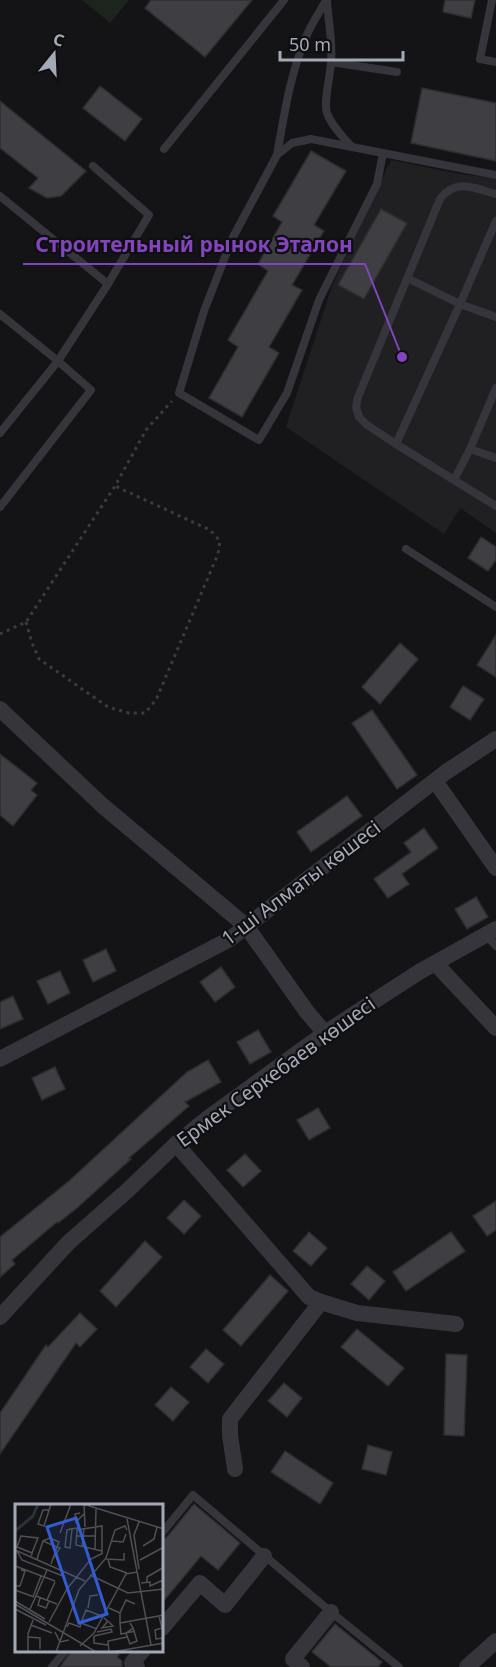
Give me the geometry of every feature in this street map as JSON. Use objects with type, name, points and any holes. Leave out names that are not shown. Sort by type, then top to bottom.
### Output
[{"type":"street","points":[[0,710],[103,806],[246,926],[307,1012],[325,1033]]},
{"type":"street","name":"1-ші Алматы көшесі","points":[[0,1059],[230,939],[435,781],[496,739]]},
{"type":"street","points":[[435,781],[496,868]]},
{"type":"street","name":"Ермек Серкебаев көшесі","points":[[0,1317],[68,1243],[176,1144],[325,1033],[435,963],[493,937]]},
{"type":"street","points":[[435,963],[496,1028]]},
{"type":"street","points":[[176,1144],[309,1297],[357,1313],[456,1324]]},
{"type":"street","points":[[235,1469],[230,1419],[321,1302]]},
{"type":"street","points":[[164,1626],[200,1583],[225,1605],[264,1556]]},
{"type":"street","points":[[302,1667],[293,1659],[331,1612]]},
{"type":"street","points":[[467,1667],[496,1641]]},
{"type":"street","points":[[137,1667],[132,1663],[141,1652]]},
{"type":"lane","points":[[164,149],[284,0]]},
{"type":"lane","points":[[327,0],[332,62],[325,110],[331,122],[352,147]]},
{"type":"lane","points":[[327,0],[306,36],[284,117],[277,155],[223,260],[204,310],[179,393],[259,440],[286,393],[319,300],[377,184],[383,153]]},
{"type":"lane","points":[[492,0],[480,58],[496,62]]},
{"type":"lane","points":[[332,62],[397,72]]},
{"type":"lane","points":[[277,155],[292,143],[311,139],[496,175]]},
{"type":"lane","points":[[0,433],[58,361],[149,215],[93,166]]},
{"type":"lane","points":[[496,194],[464,186],[454,187],[440,199],[357,397],[356,407],[359,417],[396,444],[496,506]]},
{"type":"lane","points":[[0,196],[108,284]]},
{"type":"lane","points":[[396,444],[496,221]]},
{"type":"lane","points":[[406,278],[460,304],[496,317]]},
{"type":"lane","points":[[0,314],[91,390],[0,507]]},
{"type":"lane","points":[[454,480],[496,388]]},
{"type":"lane","points":[[470,449],[496,458]]},
{"type":"lane","points":[[406,549],[496,607]]},
{"type":"lane","points":[[164,1531],[193,1495],[399,1667]]},
{"type":"lane","points":[[52,1667],[64,1652]]},
{"type":"path","points":[[0,634],[26,622],[115,486],[146,430],[179,393]]},
{"type":"path","points":[[26,622],[39,659],[108,707],[129,713],[145,713],[156,700],[218,554],[220,541],[210,530],[115,486]]},
{"type":"shaded area","points":[[82,0],[129,0],[110,23]]},
{"type":"shaded area","points":[[391,160],[496,179],[496,533],[460,508],[444,534],[286,427],[332,286]]},
{"type":"building","points":[[151,0],[252,0],[205,57],[145,8]]},
{"type":"building","points":[[445,0],[475,0],[471,18],[443,12]]},
{"type":"building","points":[[100,86],[142,119],[125,141],[83,108]]},
{"type":"building","points":[[422,88],[496,103],[496,161],[411,143]]},
{"type":"building","points":[[0,101],[86,171],[61,196],[47,198],[29,188],[38,178],[0,148]]},
{"type":"building","points":[[311,151],[346,171],[314,225],[324,231],[292,285],[302,290],[269,347],[279,353],[242,417],[209,398],[238,347],[228,340],[268,271],[258,264],[282,222],[273,216]]},
{"type":"building","points":[[381,209],[407,223],[364,299],[338,285]]},
{"type":"building","points":[[481,537],[496,547],[496,560],[488,571],[468,558]]},
{"type":"building","points":[[496,635],[496,677],[477,665]]},
{"type":"building","points":[[400,643],[418,659],[380,704],[362,687]]},
{"type":"building","points":[[463,686],[484,699],[470,720],[450,707]]},
{"type":"building","points":[[372,710],[417,775],[397,789],[352,723]]},
{"type":"building","points":[[0,754],[37,783],[31,790],[37,795],[13,826],[0,815]]},
{"type":"building","points":[[347,796],[362,816],[311,852],[297,832]]},
{"type":"building","points":[[424,828],[438,848],[402,874],[409,884],[388,898],[374,879],[411,852],[404,843]]},
{"type":"building","points":[[476,897],[488,917],[467,929],[455,909]]},
{"type":"building","points":[[106,949],[116,971],[93,982],[83,960]]},
{"type":"building","points":[[221,967],[235,987],[215,1002],[200,982]]},
{"type":"building","points":[[60,971],[70,993],[48,1004],[37,981]]},
{"type":"building","points":[[13,996],[23,1019],[0,1029],[0,1002]]},
{"type":"building","points":[[258,1030],[271,1052],[250,1064],[237,1042]]},
{"type":"building","points":[[208,1060],[221,1082],[185,1102],[189,1106],[129,1158],[131,1159],[77,1208],[12,1260],[15,1264],[0,1277],[0,1237],[69,1181],[187,1072]]},
{"type":"building","points":[[55,1067],[65,1089],[42,1100],[32,1078]]},
{"type":"building","points":[[318,1108],[330,1128],[309,1140],[297,1120]]},
{"type":"building","points":[[245,1154],[261,1171],[243,1187],[227,1170]]},
{"type":"building","points":[[184,1200],[201,1216],[184,1234],[167,1218]]},
{"type":"building","points":[[496,1201],[496,1230],[487,1236],[473,1216]]},
{"type":"building","points":[[309,1232],[327,1248],[311,1266],[293,1251]]},
{"type":"building","points":[[451,1232],[465,1251],[406,1291],[393,1272]]},
{"type":"building","points":[[145,1241],[162,1257],[116,1307],[100,1291]]},
{"type":"building","points":[[367,1266],[385,1281],[369,1300],[351,1284]]},
{"type":"building","points":[[270,1275],[288,1291],[241,1346],[223,1330]]},
{"type":"building","points":[[80,1313],[97,1329],[80,1347],[76,1343],[0,1454],[0,1413],[46,1345],[48,1347]]},
{"type":"building","points":[[357,1329],[404,1368],[388,1386],[341,1347]]},
{"type":"building","points":[[206,1349],[224,1364],[208,1383],[190,1367]]},
{"type":"building","points":[[446,1354],[467,1355],[464,1436],[444,1435]]},
{"type":"building","points":[[284,1383],[302,1398],[287,1417],[268,1401]]},
{"type":"building","points":[[171,1387],[189,1402],[173,1421],[155,1405]]},
{"type":"building","points":[[368,1445],[392,1452],[386,1475],[362,1469]]},
{"type":"building","points":[[285,1451],[333,1483],[320,1504],[271,1472]]},
{"type":"building","points":[[194,1504],[240,1543],[218,1570],[201,1556],[164,1601],[164,1538]]},
{"type":"building","points":[[335,1624],[382,1662],[378,1667],[331,1667],[312,1652]]},
{"type":"building","points":[[71,1652],[121,1652],[117,1657],[122,1661],[122,1667],[60,1667]]},
{"type":"place","name":"Строительный рынок Эталон","points":[[402,357]]}]
